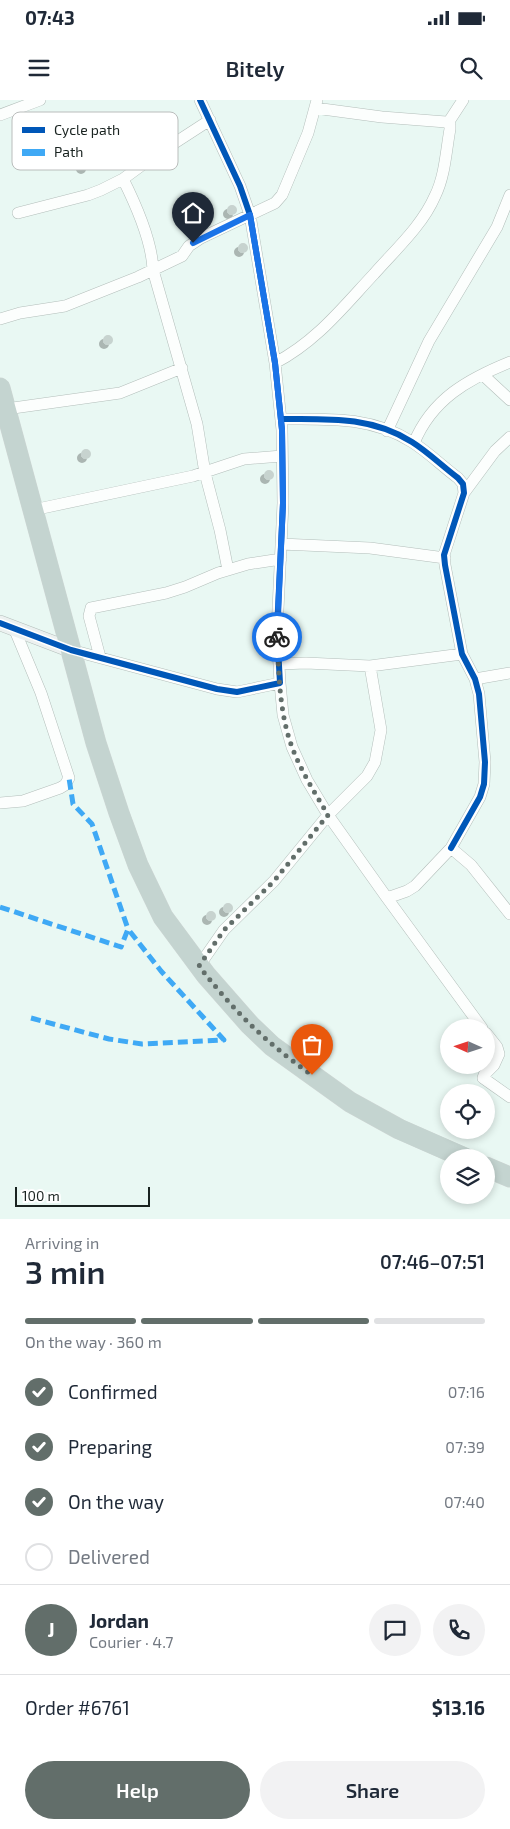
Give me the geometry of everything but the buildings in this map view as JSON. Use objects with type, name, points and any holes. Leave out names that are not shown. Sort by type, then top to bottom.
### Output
[{"type":"highway","points":[[0,388],[96,743],[138,865],[163,917],[199,966],[250,1025],[272,1046],[350,1102],[399,1129],[445,1149]]},
{"type":"highway","points":[[495,1171],[510,1177]]},
{"type":"street","points":[[0,115],[40,100]]},
{"type":"street","points":[[200,100],[240,186],[250,215],[275,363],[281,419],[282,456],[281,559],[277,631],[283,715],[292,747],[328,815],[386,898],[475,1019]]},
{"type":"street","points":[[448,123],[463,100]]},
{"type":"street","points":[[0,320],[20,313],[65,306],[153,270],[182,256],[193,243],[275,203],[280,199],[308,133],[316,104],[372,116],[448,123]]},
{"type":"street","points":[[178,141],[210,120]]},
{"type":"street","points":[[275,363],[293,354],[339,314],[404,241],[427,211],[438,189],[450,129],[448,123]]},
{"type":"street","points":[[18,213],[88,195],[123,179],[135,170]]},
{"type":"street","points":[[123,179],[135,202],[150,250],[153,270],[198,424],[205,472],[228,570]]},
{"type":"street","points":[[387,431],[429,341],[497,228],[510,195]]},
{"type":"street","points":[[414,443],[420,429],[432,412],[449,394],[483,374],[510,362]]},
{"type":"street","points":[[6,409],[120,392],[136,388],[182,368]]},
{"type":"street","points":[[483,374],[510,400]]},
{"type":"street","points":[[281,419],[356,420],[387,431],[414,443],[462,482],[464,493]]},
{"type":"street","points":[[386,898],[407,892],[451,848],[473,811],[484,784],[484,740],[479,694],[475,679],[462,654],[446,575],[445,558],[464,493],[495,451],[510,437]]},
{"type":"street","points":[[33,510],[205,472],[244,460],[282,456]]},
{"type":"street","points":[[281,544],[370,548],[445,558]]},
{"type":"street","points":[[100,657],[89,616],[91,608],[166,593],[248,564],[281,559]]},
{"type":"street","points":[[7,626],[71,650],[217,690],[237,692],[280,683]]},
{"type":"street","points":[[0,803],[23,801],[60,788],[69,778],[41,693],[7,626]]},
{"type":"street","points":[[280,664],[306,662],[370,666],[462,654]]},
{"type":"street","points":[[199,966],[224,930],[274,881],[328,815],[362,782],[375,762],[380,730],[370,666]]},
{"type":"street","points":[[475,679],[510,673]]},
{"type":"street","points":[[451,848],[471,865],[510,914]]},
{"type":"street","points":[[495,1044],[499,1054],[495,1064]]},
{"type":"street","points":[[485,1074],[483,1078],[510,1097]]},
{"type":"marked path","points":[[0,907],[121,947],[128,929],[92,824],[73,804],[69,778]]},
{"type":"marked path","points":[[31,1018],[109,1039],[142,1044],[224,1040],[161,971],[128,929]]},
{"type":"cycle path","points":[[0,623],[71,650],[217,689],[237,692],[280,683],[277,631],[283,503],[282,430],[275,363],[250,215],[240,186],[200,100]]},
{"type":"cycle path","points":[[281,419],[332,419],[381,427],[418,446],[463,484],[464,493],[444,555],[462,654],[475,679],[479,694],[485,762],[484,784],[480,797],[451,848]]},
{"type":"way so far","points":[[277,637],[283,715],[292,747],[328,815],[274,881],[224,930],[199,966],[250,1025],[272,1046],[312,1075]]},
{"type":"route","points":[[193,243],[250,215],[275,363],[282,430],[283,503],[277,637]]}]
